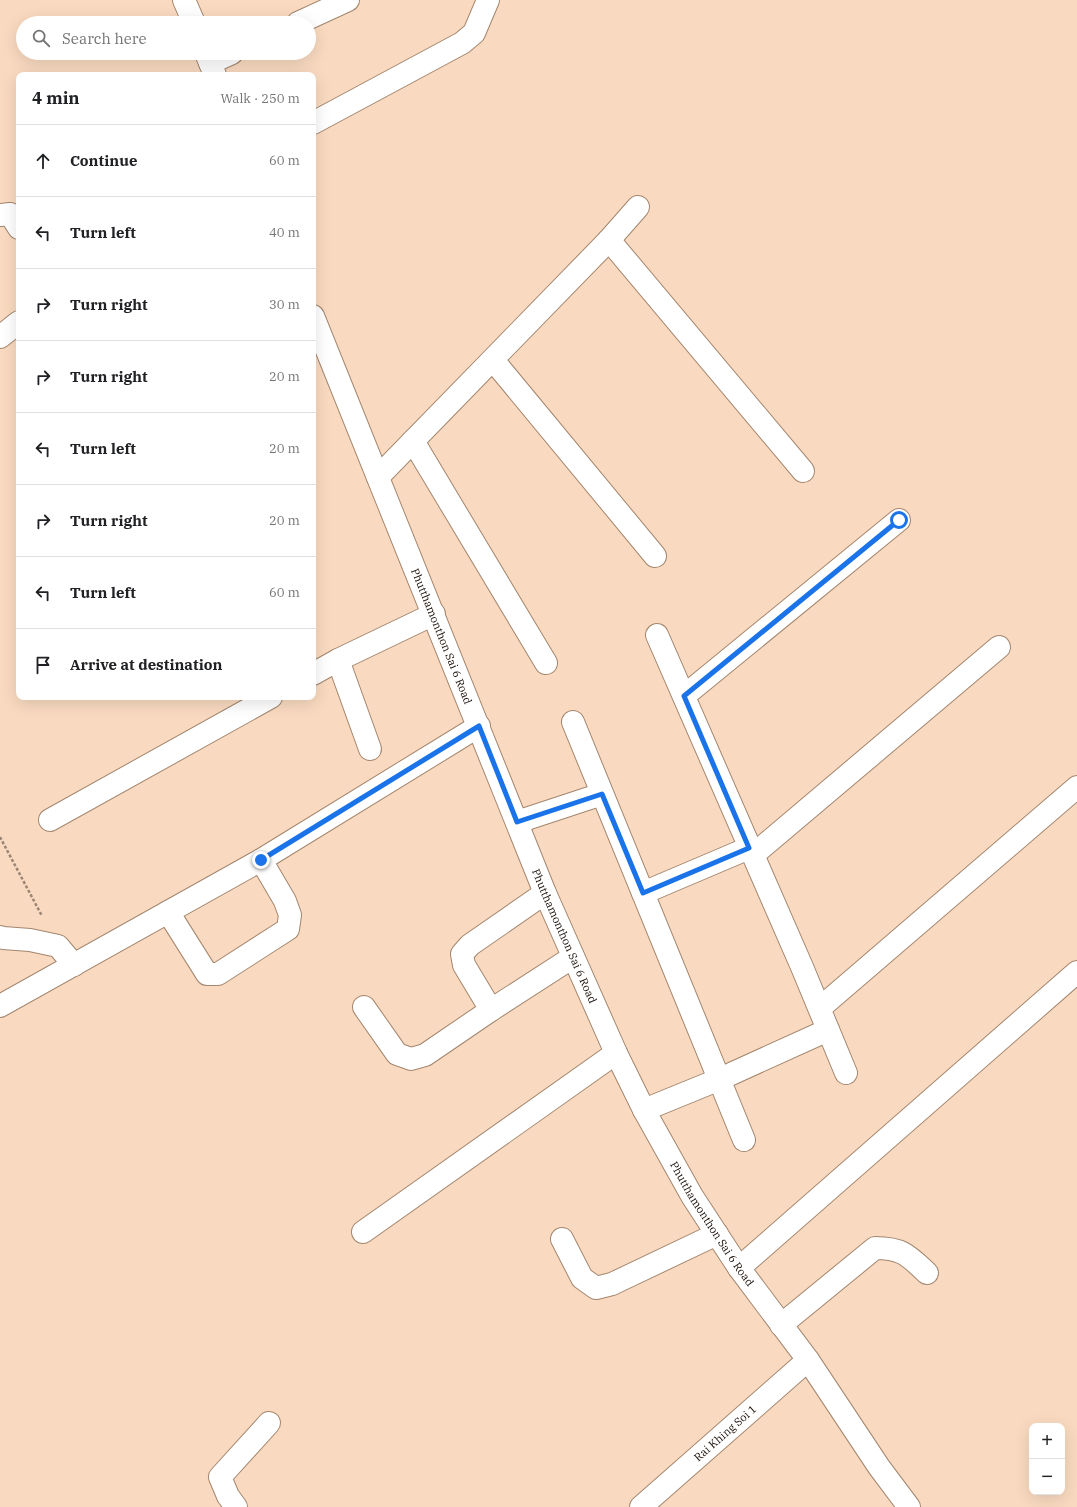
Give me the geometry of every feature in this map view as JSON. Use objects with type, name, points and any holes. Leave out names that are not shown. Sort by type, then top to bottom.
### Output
[{"type":"street","points":[[184,0],[191,16]]},
{"type":"street","points":[[313,16],[348,0]]},
{"type":"street","points":[[316,121],[462,43],[474,32],[488,0]]},
{"type":"street","points":[[378,477],[609,240],[638,207]]},
{"type":"street","points":[[0,215],[10,214],[16,223]]},
{"type":"street","points":[[609,240],[803,471]]},
{"type":"street","name":"Phutthamonthon Sai 6 Road","points":[[316,323],[545,892],[616,1053],[644,1110],[692,1196],[739,1268],[808,1360],[879,1467],[909,1507]]},
{"type":"street","points":[[0,337],[16,324]]},
{"type":"street","points":[[493,360],[655,556]]},
{"type":"street","points":[[413,441],[546,663]]},
{"type":"street","points":[[684,696],[899,520]]},
{"type":"street","points":[[316,672],[338,660],[434,614]]},
{"type":"street","points":[[658,635],[820,1008],[846,1073]]},
{"type":"street","points":[[643,893],[751,851],[998,647]]},
{"type":"street","points":[[338,660],[370,749]]},
{"type":"street","points":[[50,820],[266,700]]},
{"type":"street","points":[[573,722],[744,1140]]},
{"type":"street","points":[[0,1006],[261,860],[479,726]]},
{"type":"street","points":[[820,1008],[1077,787]]},
{"type":"street","points":[[517,822],[602,794]]},
{"type":"street","points":[[168,912],[207,974],[218,974],[288,929],[290,915],[286,901],[261,860]]},
{"type":"street","points":[[491,1010],[464,965],[462,954],[470,945],[545,892]]},
{"type":"street","points":[[0,937],[30,940],[58,946],[74,965]]},
{"type":"street","points":[[364,1008],[397,1054],[411,1059],[425,1055],[573,957]]},
{"type":"street","points":[[739,1268],[1077,972]]},
{"type":"street","points":[[644,1110],[720,1080],[828,1030]]},
{"type":"street","points":[[363,1232],[616,1053]]},
{"type":"street","points":[[562,1239],[582,1278],[596,1288],[612,1284],[717,1234]]},
{"type":"street","points":[[781,1325],[875,1248],[892,1248],[910,1256],[927,1273]]},
{"type":"street","name":"Rai Khing Soi 1","points":[[641,1507],[808,1360]]},
{"type":"street","points":[[236,1507],[228,1496],[220,1477],[268,1423]]},
{"type":"path","points":[[0,837],[58,946]]},
{"type":"route","points":[[261,860],[479,726],[517,822],[602,794],[643,893],[749,848],[684,696],[899,520]]}]
